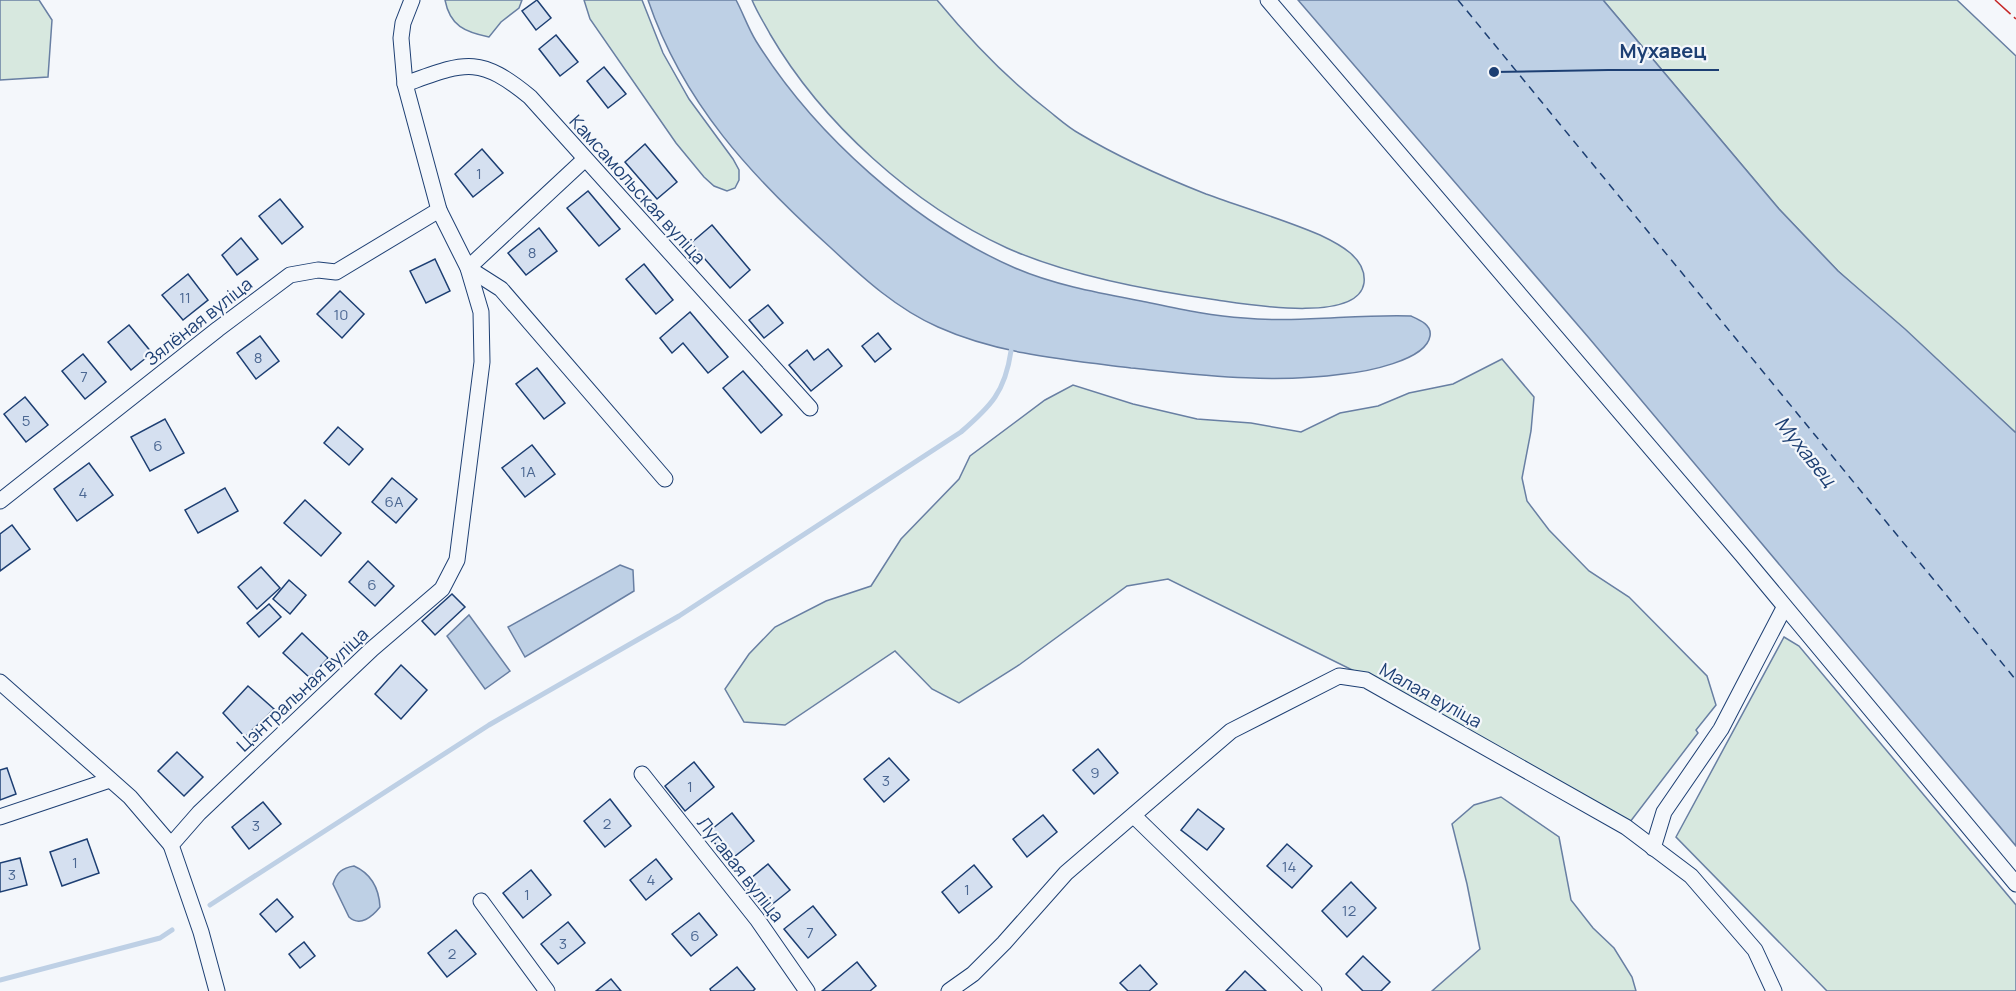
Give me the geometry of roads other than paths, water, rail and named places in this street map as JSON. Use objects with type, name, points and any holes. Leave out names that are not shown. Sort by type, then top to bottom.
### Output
[{"type":"street","points":[[412,0],[403,23],[401,38],[405,84],[439,210],[468,268],[501,289],[665,479]]},
{"type":"street","points":[[1268,0],[1727,537],[2016,884]]},
{"type":"street","name":"Камсамольская вуліца","points":[[405,84],[447,69],[464,66],[493,71],[511,81],[530,97],[810,408]]},
{"type":"street","points":[[468,268],[585,159]]},
{"type":"street","name":"Зялёная вуліца","points":[[0,501],[290,275],[318,270],[336,272],[439,210]]},
{"type":"street","name":"Цэнтральная вуліца","points":[[171,845],[207,804],[372,649],[442,589],[457,560],[482,362],[481,312],[468,268]]},
{"type":"street","points":[[1653,848],[1664,813],[1721,729],[1784,608]]},
{"type":"street","name":"Малая вуліца","points":[[949,991],[972,974],[1004,943],[1066,873],[1231,732],[1339,675],[1366,680],[1626,827],[1691,876],[1755,950],[1774,991]]},
{"type":"street","points":[[0,682],[130,797],[171,845],[201,932],[217,991]]},
{"type":"street","name":"Лугавая вуліца","points":[[642,774],[757,919],[807,991]]},
{"type":"street","points":[[0,818],[110,780]]},
{"type":"street","points":[[1134,816],[1314,991]]},
{"type":"street","points":[[481,901],[547,991]]},
{"type":"water","points":[[648,0],[736,0],[753,36],[780,76],[807,110],[869,173],[940,227],[1015,268],[1077,288],[1231,317],[1286,320],[1411,316],[1427,326],[1430,336],[1426,345],[1418,352],[1379,368],[1316,377],[1263,378],[1184,373],[1057,359],[984,344],[938,327],[908,311],[868,281],[802,221],[747,165],[700,105],[680,72]]},
{"type":"water","points":[[1298,0],[1603,0],[1779,209],[1838,271],[1905,329],[2016,433],[2016,846],[1589,338]]},
{"type":"water","points":[[620,565],[633,570],[634,591],[525,657],[508,627]]},
{"type":"water","points":[[469,615],[510,671],[485,689],[447,636]]},
{"type":"water","points":[[354,866],[370,878],[379,900],[380,907],[377,911],[362,921],[349,917],[333,884],[340,871]]},
{"type":"waterway","points":[[210,905],[489,725],[679,616],[961,432],[981,414],[995,397],[1005,377],[1011,351]]},
{"type":"waterway","points":[[0,980],[160,938],[172,930]]},
{"type":"place","name":"Мухавец","points":[[1494,72]]}]
